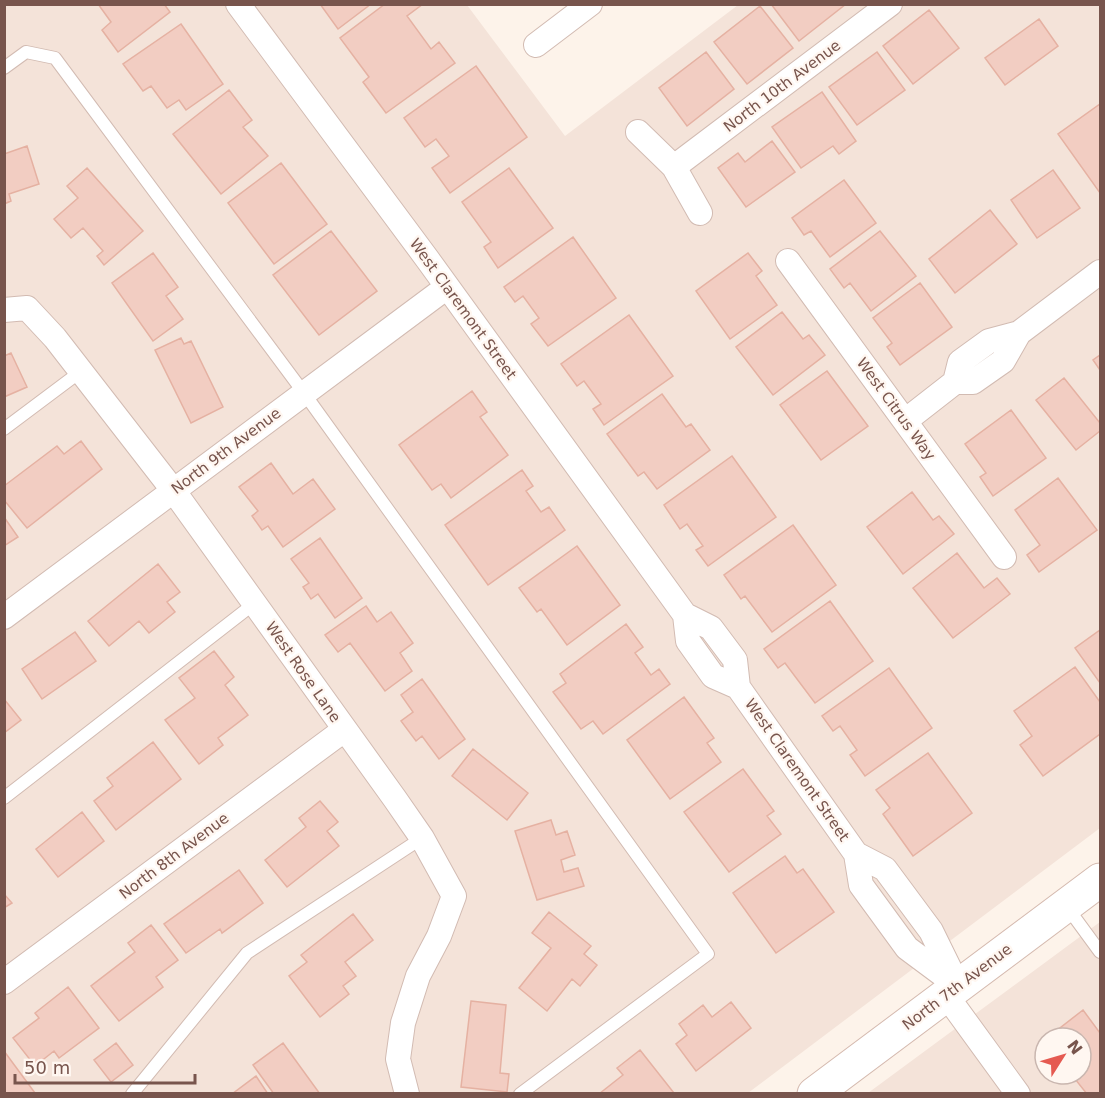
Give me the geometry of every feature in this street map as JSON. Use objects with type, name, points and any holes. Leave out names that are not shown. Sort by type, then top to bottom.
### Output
[{"type":"main road","name":"North 7th Avenue","points":[[814,1094],[1101,880]]},
{"type":"street","name":"West Claremont Street","points":[[238,4],[685,615],[711,628],[735,660],[738,687],[856,854],[861,885],[907,948],[952,991]]},
{"type":"street","points":[[536,45],[590,4]]},
{"type":"street","name":"North 10th Avenue","points":[[674,167],[890,4]]},
{"type":"street","points":[[638,132],[674,167],[700,213]]},
{"type":"street","name":"West Citrus Way","points":[[788,261],[1004,556]]},
{"type":"street","points":[[905,421],[955,381],[973,382],[1003,362],[1019,333],[1101,272]]},
{"type":"street","name":"North 9th Avenue","points":[[4,617],[447,287]]},
{"type":"street","name":"West Rose Lane","points":[[4,310],[27,308],[55,338],[173,490],[422,838],[454,896],[439,936],[418,976],[403,1023],[398,1059],[407,1094]]},
{"type":"street","name":"North 8th Avenue","points":[[4,982],[344,730]]},
{"type":"street","name":"West Claremont Street","points":[[856,854],[885,869],[931,931],[952,991]]},
{"type":"street","points":[[873,901],[896,884]]},
{"type":"street","points":[[952,991],[1018,1094]]},
{"type":"lane","points":[[4,68],[26,52],[55,58],[304,393],[708,954],[520,1094]]},
{"type":"lane","points":[[4,429],[80,372]]},
{"type":"lane","points":[[4,798],[255,603]]},
{"type":"lane","points":[[132,1094],[247,953],[422,838]]},
{"type":"lane","points":[[1066,905],[1101,952]]},
{"type":"shaded area","points":[[5,5],[467,5],[565,136],[738,5],[1100,5],[1100,828],[748,1093],[5,1094]]},
{"type":"shaded area","points":[[1100,922],[1100,1093],[868,1093]]},
{"type":"building","points":[[98,4],[164,4],[170,12],[118,52],[102,30],[111,22]]},
{"type":"building","points":[[320,4],[371,4],[338,29]]},
{"type":"building","points":[[385,4],[423,4],[407,16],[431,49],[439,42],[455,63],[386,113],[363,82],[369,77],[340,38]]},
{"type":"building","points":[[771,4],[846,4],[799,41]]},
{"type":"building","points":[[760,6],[793,48],[747,84],[714,42]]},
{"type":"building","points":[[929,10],[959,48],[913,84],[883,46]]},
{"type":"building","points":[[1039,19],[1058,46],[1005,85],[985,58]]},
{"type":"building","points":[[181,24],[223,84],[186,110],[179,100],[167,108],[151,86],[143,91],[123,64]]},
{"type":"building","points":[[706,52],[734,89],[687,126],[659,88]]},
{"type":"building","points":[[877,52],[905,90],[857,125],[829,87]]},
{"type":"building","points":[[476,66],[527,137],[450,193],[432,168],[449,156],[436,139],[425,147],[404,118]]},
{"type":"building","points":[[229,90],[252,120],[243,127],[268,156],[221,194],[173,134]]},
{"type":"building","points":[[822,92],[856,141],[839,154],[833,146],[801,168],[772,127]]},
{"type":"building","points":[[1100,104],[1100,193],[1058,134]]},
{"type":"building","points":[[772,141],[795,172],[746,207],[718,168],[738,153],[745,162]]},
{"type":"building","points":[[27,146],[39,184],[9,194],[11,201],[4,204],[4,154]]},
{"type":"building","points":[[281,163],[327,224],[274,264],[228,203]]},
{"type":"building","points":[[87,168],[143,231],[104,265],[97,256],[103,251],[83,228],[71,238],[54,219],[78,198],[67,186]]},
{"type":"building","points":[[509,168],[553,228],[498,268],[484,247],[491,242],[462,202]]},
{"type":"building","points":[[1053,170],[1080,208],[1037,238],[1011,200]]},
{"type":"building","points":[[844,180],[876,223],[830,257],[811,231],[804,235],[792,218]]},
{"type":"building","points":[[990,210],[1017,244],[955,293],[929,259]]},
{"type":"building","points":[[331,231],[377,291],[319,335],[273,275]]},
{"type":"building","points":[[880,231],[916,276],[871,311],[850,283],[844,288],[830,269]]},
{"type":"building","points":[[573,237],[616,298],[548,346],[531,324],[539,318],[523,296],[515,302],[504,287]]},
{"type":"building","points":[[153,253],[178,287],[166,296],[183,319],[153,341],[112,283]]},
{"type":"building","points":[[748,253],[762,271],[756,276],[777,305],[730,339],[696,291]]},
{"type":"building","points":[[920,283],[952,327],[900,365],[887,347],[892,343],[873,318]]},
{"type":"building","points":[[782,312],[803,339],[809,335],[825,355],[773,395],[736,347]]},
{"type":"building","points":[[629,315],[673,376],[604,425],[593,409],[601,404],[584,381],[577,386],[561,364]]},
{"type":"building","points":[[181,338],[184,344],[191,341],[223,407],[191,423],[155,350]]},
{"type":"building","points":[[11,353],[27,387],[4,397],[4,356]]},
{"type":"building","points":[[1100,355],[1100,370],[1093,360]]},
{"type":"building","points":[[827,371],[868,426],[821,460],[780,405]]},
{"type":"building","points":[[1064,378],[1100,423],[1100,431],[1076,450],[1036,400]]},
{"type":"building","points":[[472,391],[487,412],[480,417],[508,455],[451,498],[441,484],[432,490],[399,445]]},
{"type":"building","points":[[662,394],[686,427],[691,424],[710,450],[657,489],[644,472],[638,476],[607,434]]},
{"type":"building","points":[[1011,410],[1046,458],[993,496],[980,477],[986,473],[965,444]]},
{"type":"building","points":[[81,441],[102,469],[27,528],[4,500],[4,486],[57,446],[64,454]]},
{"type":"building","points":[[732,456],[776,517],[708,566],[696,550],[703,546],[687,524],[680,529],[664,505]]},
{"type":"building","points":[[271,463],[293,494],[313,479],[335,509],[283,547],[268,526],[262,530],[252,516],[258,511],[239,487]]},
{"type":"building","points":[[522,470],[533,486],[526,491],[541,512],[549,507],[565,530],[488,585],[445,525]]},
{"type":"building","points":[[1058,478],[1097,530],[1039,572],[1027,555],[1040,545],[1015,510]]},
{"type":"building","points":[[912,492],[933,520],[939,516],[954,534],[903,574],[867,527]]},
{"type":"building","points":[[4,517],[18,537],[4,546]]},
{"type":"building","points":[[793,525],[836,585],[772,632],[745,596],[741,599],[724,575]]},
{"type":"building","points":[[320,538],[362,598],[335,618],[318,594],[311,599],[303,587],[309,583],[291,559]]},
{"type":"building","points":[[577,546],[620,605],[567,645],[541,609],[537,612],[519,588]]},
{"type":"building","points":[[957,553],[984,588],[997,578],[1010,594],[953,638],[913,588]]},
{"type":"building","points":[[158,564],[180,592],[167,602],[175,612],[149,633],[139,621],[109,646],[88,621]]},
{"type":"building","points":[[830,601],[873,661],[815,703],[785,663],[778,668],[764,649]]},
{"type":"building","points":[[366,606],[377,622],[391,612],[413,643],[400,653],[412,671],[385,691],[350,643],[338,652],[325,635]]},
{"type":"building","points":[[626,624],[643,647],[635,653],[651,675],[659,669],[670,684],[603,734],[593,721],[581,729],[553,692],[566,683],[560,674]]},
{"type":"building","points":[[1100,630],[1100,683],[1075,648]]},
{"type":"building","points":[[75,632],[96,661],[42,699],[22,669]]},
{"type":"building","points":[[214,651],[234,677],[225,685],[248,715],[218,738],[223,745],[199,764],[165,720],[195,698],[179,678]]},
{"type":"building","points":[[1075,667],[1100,702],[1100,734],[1043,776],[1020,745],[1032,736],[1014,711]]},
{"type":"building","points":[[889,668],[932,728],[865,776],[850,755],[857,750],[840,726],[833,731],[822,716]]},
{"type":"building","points":[[422,679],[465,739],[439,759],[422,736],[416,741],[401,721],[413,712],[401,695]]},
{"type":"building","points":[[684,697],[714,738],[707,743],[721,762],[670,799],[627,740]]},
{"type":"building","points":[[4,699],[21,720],[4,733]]},
{"type":"building","points":[[153,742],[181,779],[116,830],[94,801],[113,786],[107,778]]},
{"type":"building","points":[[473,749],[528,793],[507,820],[452,776]]},
{"type":"building","points":[[928,753],[972,813],[913,856],[883,814],[890,808],[876,790]]},
{"type":"building","points":[[743,769],[774,811],[767,816],[781,834],[729,872],[684,812]]},
{"type":"building","points":[[320,801],[338,822],[327,831],[339,846],[287,887],[265,860],[306,827],[299,818]]},
{"type":"building","points":[[82,812],[104,841],[58,877],[36,849]]},
{"type":"building","points":[[551,820],[556,835],[567,831],[575,855],[561,860],[564,872],[578,868],[584,886],[537,900],[515,831]]},
{"type":"building","points":[[785,856],[797,873],[803,869],[834,912],[776,953],[733,893]]},
{"type":"building","points":[[239,870],[263,903],[222,933],[220,929],[186,953],[164,924]]},
{"type":"building","points":[[4,894],[12,903],[4,908]]},
{"type":"building","points":[[549,912],[591,946],[584,954],[597,965],[580,986],[572,979],[547,1011],[519,988],[551,948],[532,933]]},
{"type":"building","points":[[353,914],[373,940],[345,962],[356,976],[343,986],[349,994],[320,1017],[289,976],[307,962],[301,955]]},
{"type":"building","points":[[151,925],[178,960],[156,977],[163,987],[119,1021],[91,986],[135,952],[128,943]]},
{"type":"building","points":[[68,987],[99,1028],[59,1058],[54,1051],[35,1066],[13,1038],[39,1018],[35,1013]]},
{"type":"building","points":[[471,1001],[506,1005],[500,1073],[509,1074],[507,1092],[461,1087]]},
{"type":"building","points":[[731,1002],[751,1028],[696,1071],[676,1044],[687,1035],[679,1024],[703,1005],[712,1017]]},
{"type":"building","points":[[1083,1010],[1100,1033],[1100,1094],[1087,1094],[1081,1086],[1093,1086],[1093,1026],[1062,1026]]},
{"type":"building","points":[[116,1043],[133,1065],[111,1082],[94,1060]]},
{"type":"building","points":[[283,1043],[320,1094],[274,1094],[253,1065]]},
{"type":"building","points":[[640,1050],[674,1093],[599,1094],[623,1075],[617,1068]]},
{"type":"building","points":[[4,1051],[35,1093],[4,1094]]},
{"type":"building","points":[[256,1076],[268,1094],[232,1094]]}]
